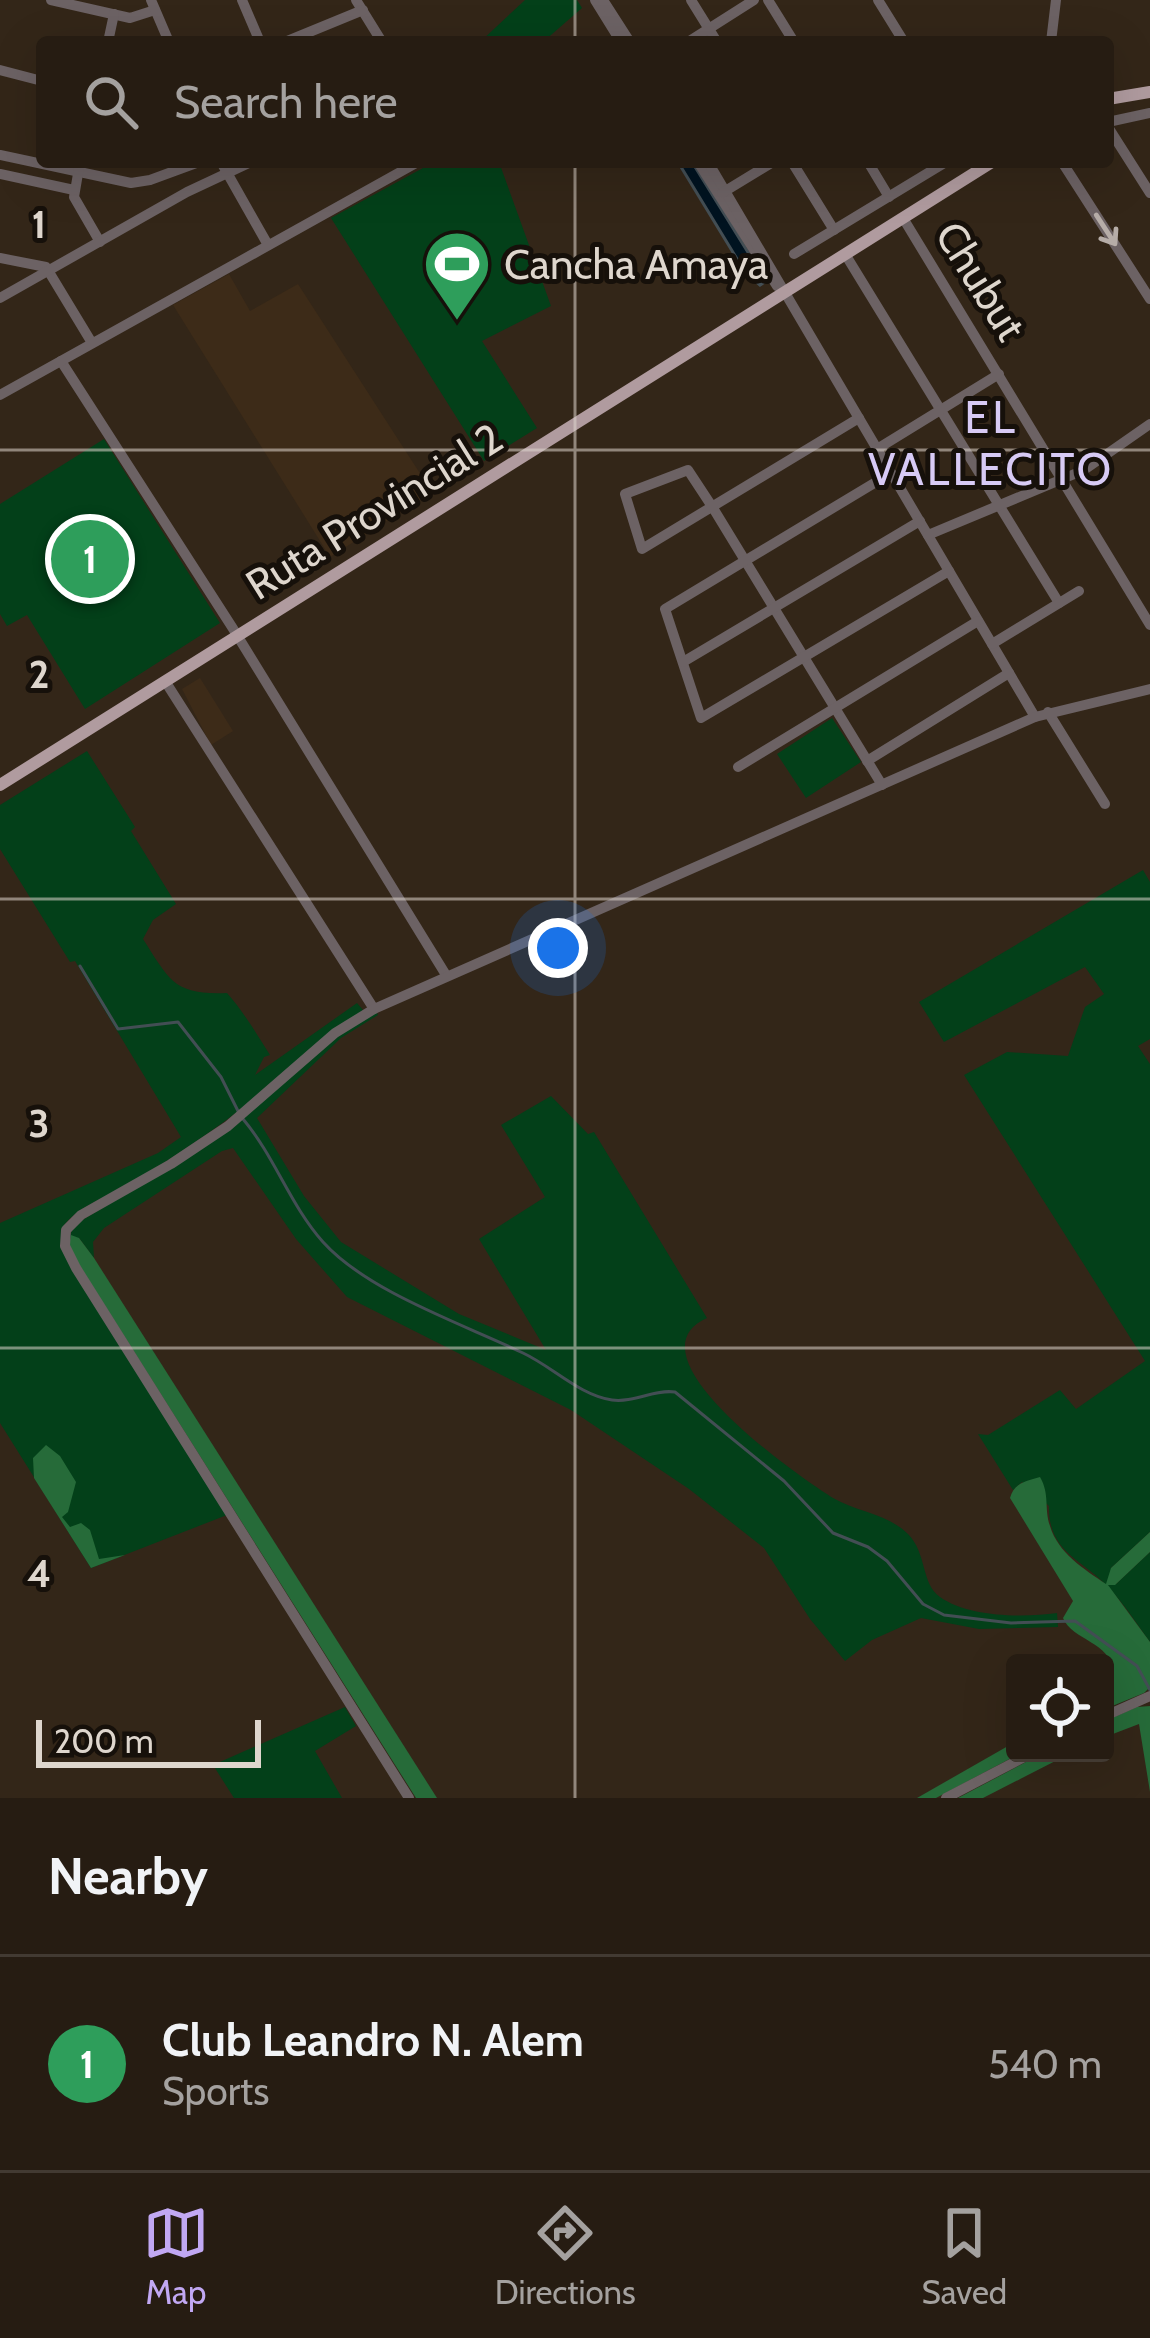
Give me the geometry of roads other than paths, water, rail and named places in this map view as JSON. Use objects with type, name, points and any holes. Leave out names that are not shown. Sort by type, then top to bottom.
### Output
[{"type":"main road","points":[[1114,98],[1150,92]]},
{"type":"main road","name":"Ruta Provincial 2","points":[[0,785],[982,168]]},
{"type":"street","points":[[51,0],[134,18],[153,5],[167,36]]},
{"type":"street","points":[[242,0],[257,36]]},
{"type":"street","points":[[599,0],[621,36]]},
{"type":"street","points":[[691,0],[713,36]]},
{"type":"street","points":[[698,36],[754,0]]},
{"type":"street","points":[[768,0],[790,36]]},
{"type":"street","points":[[878,0],[900,36]]},
{"type":"street","points":[[1052,36],[1056,0]]},
{"type":"street","points":[[297,36],[360,5],[378,36]]},
{"type":"street","points":[[109,36],[114,14]]},
{"type":"street","points":[[0,70],[36,79]]},
{"type":"street","points":[[1114,123],[1150,113]]},
{"type":"street","points":[[1114,135],[1150,193]]},
{"type":"street","points":[[0,155],[36,161]]},
{"type":"street","points":[[100,242],[77,205],[74,190],[79,168],[140,182],[181,168]]},
{"type":"street","points":[[0,298],[222,168]]},
{"type":"street","points":[[225,168],[268,245]]},
{"type":"street","points":[[0,395],[407,168]]},
{"type":"street","points":[[703,168],[777,274],[783,293]]},
{"type":"street","points":[[711,168],[770,278],[878,449],[1035,717]]},
{"type":"street","points":[[722,193],[763,168]]},
{"type":"street","points":[[796,168],[834,230]]},
{"type":"street","points":[[872,168],[890,196]]},
{"type":"street","points":[[794,254],[936,168]]},
{"type":"street","points":[[1066,168],[1150,299]]},
{"type":"street","points":[[0,174],[74,190]]},
{"type":"street","name":"Chubut","points":[[903,218],[1150,626]]},
{"type":"street","points":[[845,254],[1059,603]]},
{"type":"street","points":[[0,258],[50,270],[92,344]]},
{"type":"street","points":[[62,361],[446,975]]},
{"type":"street","points":[[878,449],[999,374]]},
{"type":"street","points":[[859,418],[712,508],[642,549],[625,494],[688,470],[712,508],[745,561],[802,656],[882,784]]},
{"type":"street","points":[[928,536],[1063,481],[1150,424]]},
{"type":"street","points":[[891,472],[665,609],[701,718],[949,571]]},
{"type":"street","points":[[682,662],[920,521]]},
{"type":"street","points":[[992,644],[1079,591]]},
{"type":"street","points":[[738,767],[978,621]]},
{"type":"street","points":[[867,761],[1009,673]]},
{"type":"street","points":[[165,681],[374,1009]]},
{"type":"street","points":[[409,1798],[76,1268],[64,1238],[66,1230],[81,1215],[241,1116],[334,1033],[374,1009],[1035,717],[1150,689]]},
{"type":"street","points":[[1048,712],[1105,804]]},
{"type":"street","points":[[1114,1713],[1148,1697]]},
{"type":"street","points":[[946,1798],[1015,1762]]},
{"type":"water","points":[[682,168],[696,168],[763,283],[745,272]]},
{"type":"waterway","points":[[80,966],[118,1029],[178,1022],[221,1077],[238,1111]]},
{"type":"waterway","points":[[243,1119],[311,1228],[365,1276],[523,1353],[600,1397],[620,1400],[675,1392],[784,1481],[833,1533],[868,1547],[887,1561],[923,1604],[944,1615],[1011,1623],[1075,1621],[1137,1666],[1150,1690]]},
{"type":"place","name":"Cancha Amaya","points":[[457,323]]},
{"type":"place","name":"Club Leandro N. Alem","points":[[90,559]]},
{"type":"district","name":"EL VALLECITO","points":[[991,443]]}]
